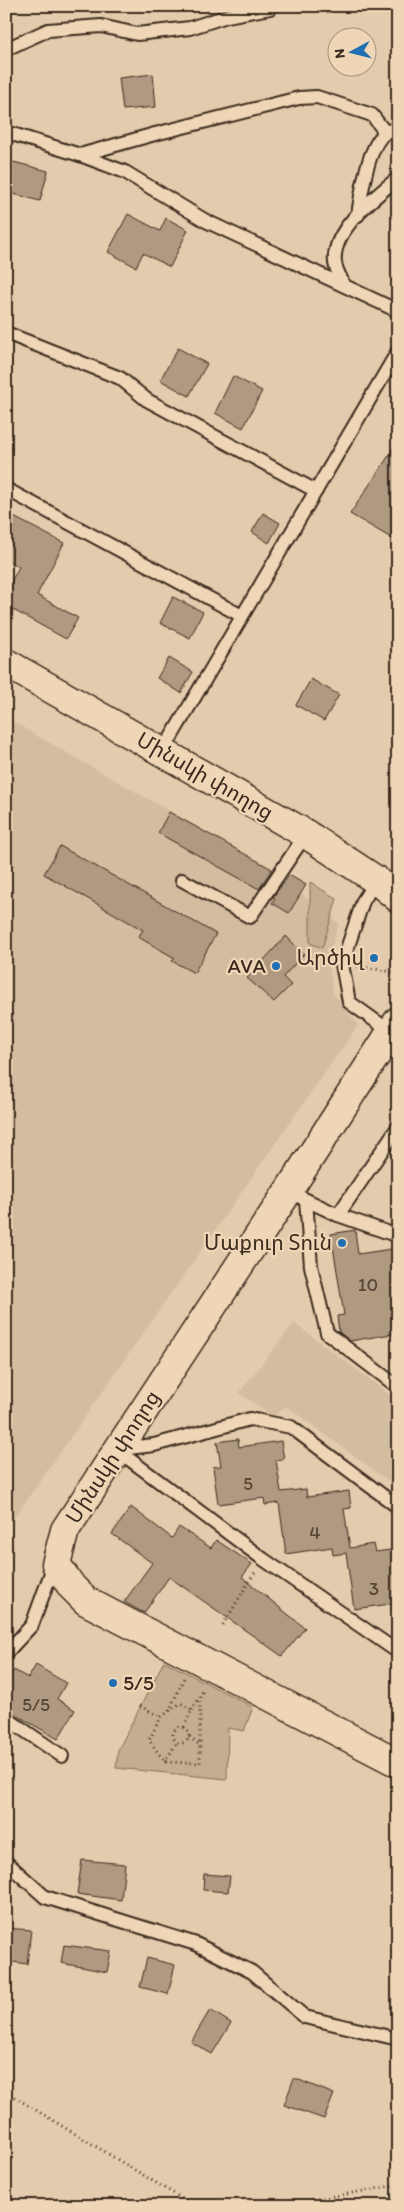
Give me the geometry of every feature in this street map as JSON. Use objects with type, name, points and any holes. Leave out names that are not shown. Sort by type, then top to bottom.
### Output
[{"type":"main road","name":"Մինսկի փողոց","points":[[6,663],[306,834],[376,880],[398,898]]},
{"type":"main road","name":"Մինսկի փողոց","points":[[57,1558],[65,1530],[117,1450],[298,1195],[394,1026]]},
{"type":"main road","points":[[57,1558],[56,1564],[60,1570],[86,1601],[398,1763]]},
{"type":"lane","points":[[6,49],[48,30],[101,26],[137,34],[190,28],[227,16],[271,6]]},
{"type":"lane","points":[[80,155],[299,98],[317,97],[372,115],[392,130],[373,149],[363,181],[358,215]]},
{"type":"lane","points":[[6,132],[80,155],[126,172],[206,221],[398,311]]},
{"type":"lane","points":[[344,285],[335,264],[336,248],[348,225],[398,178]]},
{"type":"lane","points":[[6,333],[120,378],[147,400],[316,491]]},
{"type":"lane","points":[[163,751],[398,351]]},
{"type":"lane","points":[[6,489],[242,616]]},
{"type":"lane","points":[[182,880],[250,917],[306,834]]},
{"type":"lane","points":[[376,880],[362,901],[342,964],[349,1002],[394,1026]]},
{"type":"lane","points":[[338,1215],[398,1127]]},
{"type":"lane","points":[[298,1195],[338,1215],[398,1236]]},
{"type":"lane","points":[[298,1195],[311,1266],[327,1333],[398,1387]]},
{"type":"lane","points":[[117,1450],[154,1445],[250,1419],[290,1427],[398,1507]]},
{"type":"lane","points":[[117,1450],[263,1559],[398,1652]]},
{"type":"lane","points":[[8,1650],[32,1625],[57,1558]]},
{"type":"lane","points":[[6,1718],[62,1756]]},
{"type":"lane","points":[[6,1862],[45,1897],[196,1944],[252,1972],[305,2017],[398,2039]]},
{"type":"path","points":[[342,964],[398,973]]},
{"type":"path","points":[[224,1625],[263,1559]]},
{"type":"path","points":[[184,1727],[213,1668]]},
{"type":"path","points":[[169,1711],[186,1673]]},
{"type":"path","points":[[165,1762],[200,1763],[200,1697]]},
{"type":"path","points":[[165,1762],[149,1740],[161,1717],[169,1711],[181,1703],[192,1710]]},
{"type":"path","points":[[140,1706],[161,1717]]},
{"type":"path","points":[[189,1737],[182,1743],[177,1742],[173,1738],[173,1731],[177,1727],[184,1727],[188,1731],[189,1737],[200,1745]]},
{"type":"path","points":[[165,1762],[177,1742]]},
{"type":"path","points":[[6,2092],[191,2204],[257,2206]]},
{"type":"path","points":[[278,2206],[398,2186]]},
{"type":"shaded area","points":[[6,718],[264,865],[339,923],[328,958],[333,993],[358,1025],[6,1530]]},
{"type":"shaded area","points":[[310,882],[337,899],[322,948],[310,943]]},
{"type":"shaded area","points":[[294,1323],[398,1401],[398,1488],[286,1406],[273,1417],[239,1393]]},
{"type":"shaded area","points":[[164,1661],[253,1707],[244,1731],[228,1728],[227,1779],[116,1768],[118,1750]]},
{"type":"building","points":[[153,74],[156,107],[123,110],[119,78]]},
{"type":"building","points":[[6,160],[48,171],[40,201],[6,192]]},
{"type":"building","points":[[128,214],[160,231],[166,218],[188,230],[170,267],[143,253],[136,267],[108,252]]},
{"type":"building","points":[[178,348],[207,364],[189,396],[160,380]]},
{"type":"building","points":[[233,376],[262,391],[243,428],[215,413]]},
{"type":"building","points":[[398,442],[398,542],[350,514]]},
{"type":"building","points":[[6,513],[64,543],[37,595],[78,618],[66,639],[6,606],[6,591],[19,567],[6,560]]},
{"type":"building","points":[[263,513],[280,523],[269,543],[252,532]]},
{"type":"building","points":[[173,597],[203,612],[190,638],[160,623]]},
{"type":"building","points":[[169,658],[193,672],[181,693],[157,678]]},
{"type":"building","points":[[311,679],[339,695],[324,721],[296,705]]},
{"type":"building","points":[[169,812],[272,869],[259,889],[158,833]]},
{"type":"building","points":[[60,846],[216,934],[194,973],[172,961],[175,958],[138,937],[143,930],[44,874]]},
{"type":"building","points":[[289,875],[306,885],[289,913],[272,903],[275,898],[273,897]]},
{"type":"building","name":"AVA","points":[[286,936],[304,954],[283,977],[291,985],[274,1002],[247,978]]},
{"type":"building","points":[[355,1230],[358,1254],[398,1248],[398,1333],[350,1341],[339,1332],[337,1316],[344,1315],[331,1234]]},
{"type":"building","points":[[238,1439],[239,1447],[281,1441],[284,1459],[276,1460],[281,1492],[306,1489],[307,1497],[349,1491],[351,1508],[344,1509],[350,1548],[373,1544],[375,1552],[398,1549],[398,1603],[354,1609],[346,1553],[333,1555],[332,1547],[286,1554],[279,1503],[265,1505],[264,1498],[218,1504],[213,1467],[221,1466],[217,1442]]},
{"type":"building","points":[[131,1507],[172,1538],[179,1527],[211,1548],[216,1540],[252,1564],[242,1577],[305,1628],[282,1656],[169,1577],[144,1613],[124,1602],[152,1563],[112,1534]]},
{"type":"building","points":[[36,1665],[66,1683],[57,1699],[75,1710],[58,1739],[6,1709],[6,1683],[14,1670],[28,1678]]},
{"type":"building","points":[[82,1860],[125,1864],[121,1900],[77,1894]]},
{"type":"building","points":[[204,1874],[230,1876],[228,1892],[203,1890]]},
{"type":"building","points":[[6,1928],[31,1930],[27,1964],[6,1961]]},
{"type":"building","points":[[64,1945],[111,1951],[107,1972],[61,1963]]},
{"type":"building","points":[[147,1958],[175,1965],[168,1994],[140,1987]]},
{"type":"building","points":[[210,2010],[231,2023],[212,2054],[191,2042]]},
{"type":"building","points":[[294,2078],[334,2094],[324,2119],[284,2105]]},
{"type":"place","name":"Արծիվ","points":[[374,958]]},
{"type":"place","name":"AVA","points":[[276,966]]},
{"type":"place","name":"Մաքուր Տուն","points":[[342,1243]]},
{"type":"place","name":"5/5","points":[[113,1683]]}]
